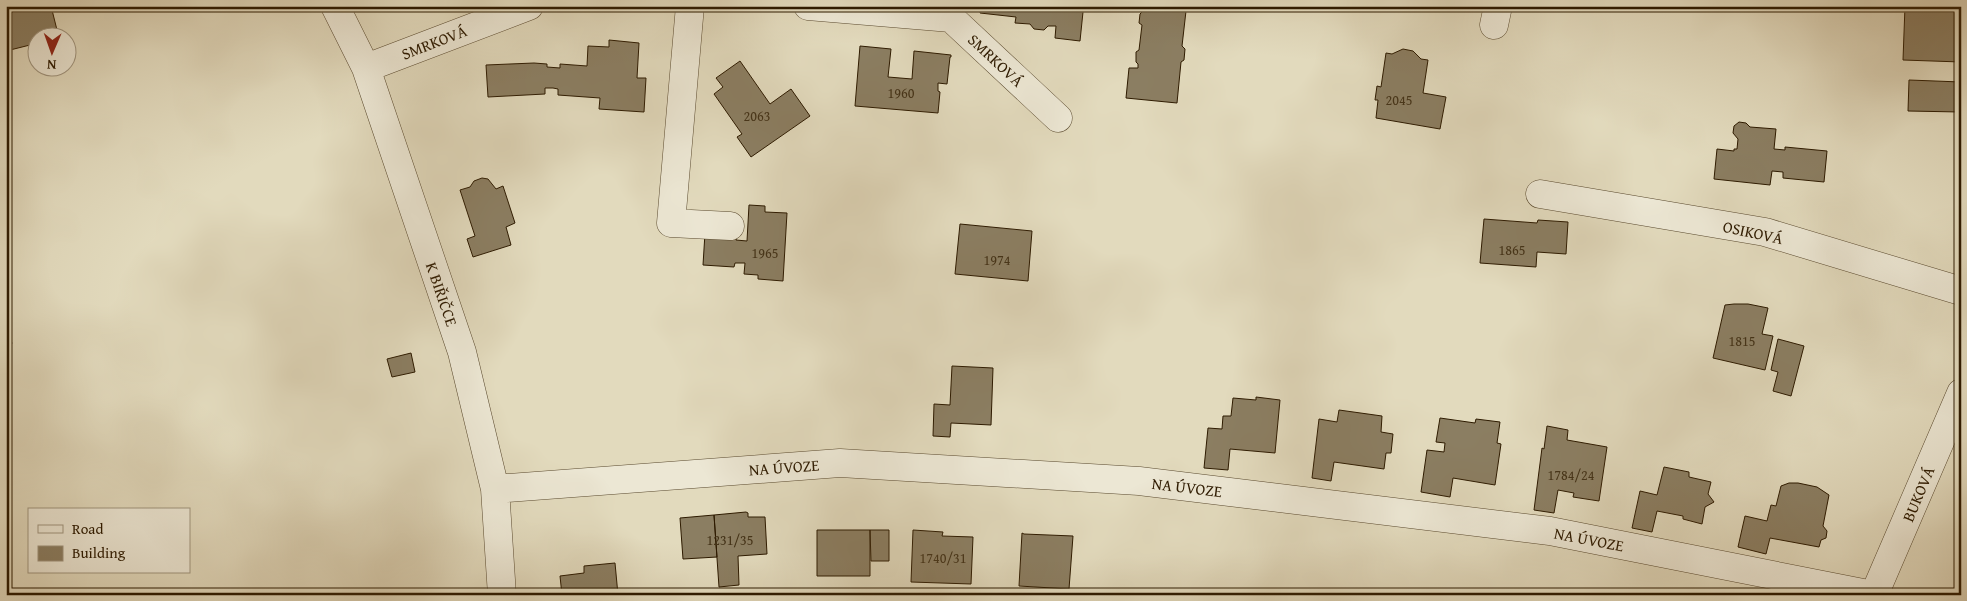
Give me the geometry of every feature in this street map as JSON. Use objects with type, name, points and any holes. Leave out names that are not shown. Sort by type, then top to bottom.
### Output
[{"type":"street","name":"K BIŘIČCE","points":[[335,6],[366,68],[462,352],[495,489],[502,595]]},
{"type":"street","name":"SMRKOVÁ","points":[[366,68],[529,6]]},
{"type":"street","points":[[690,6],[671,224],[730,226]]},
{"type":"street","name":"SMRKOVÁ","points":[[808,6],[951,18],[1058,118]]},
{"type":"street","name":"OSIKOVÁ","points":[[1540,194],[1765,232],[1961,291]]},
{"type":"street","name":"BUKOVÁ","points":[[1874,595],[1961,393]]},
{"type":"street","name":"NA ÚVOZE","points":[[495,489],[840,463],[1139,480],[1550,531],[1874,595]]},
{"type":"building","points":[[6,6],[51,6],[56,28],[28,28],[28,46],[6,51]]},
{"type":"building","points":[[981,6],[1087,6],[1083,12],[1080,41],[1055,38],[1056,26],[1048,26],[1044,30],[1034,29],[1030,24],[1015,23],[1016,17],[980,13]]},
{"type":"building","points":[[1905,6],[1961,6],[1961,62],[1903,60]]},
{"type":"building","points":[[1144,7],[1186,11],[1182,46],[1185,49],[1184,60],[1181,62],[1177,103],[1126,98],[1129,68],[1138,68],[1136,52],[1139,50],[1142,25],[1139,23],[1140,14]]},
{"type":"building","points":[[609,40],[639,43],[637,78],[646,78],[644,112],[599,109],[600,98],[558,95],[558,89],[553,88],[545,88],[545,94],[488,97],[486,65],[534,63],[560,68],[560,64],[587,66],[588,46],[609,47]]},
{"type":"building","points":[[860,46],[891,49],[888,77],[912,79],[914,51],[951,55],[947,84],[938,83],[938,91],[940,92],[938,113],[855,106]]},
{"type":"building","points":[[1403,49],[1413,51],[1421,59],[1428,60],[1423,93],[1446,97],[1440,129],[1376,118],[1378,100],[1375,100],[1377,86],[1381,87],[1386,53],[1392,54]]},
{"type":"building","points":[[740,61],[770,104],[791,89],[810,116],[751,157],[737,137],[742,134],[714,94],[723,87],[716,78]]},
{"type":"building","points":[[1909,80],[1961,82],[1960,112],[1908,111]]},
{"type":"building","points":[[1739,122],[1746,123],[1750,127],[1776,129],[1774,149],[1785,150],[1785,147],[1827,151],[1824,182],[1783,178],[1783,172],[1772,171],[1770,185],[1714,179],[1717,149],[1734,151],[1734,149],[1737,149],[1738,139],[1733,133],[1734,126]]},
{"type":"building","points":[[482,178],[488,179],[496,189],[503,186],[515,223],[506,227],[511,245],[473,257],[467,239],[475,236],[460,190],[470,187],[474,181]]},
{"type":"building","points":[[749,205],[765,206],[765,212],[787,213],[783,281],[758,279],[758,275],[744,274],[745,263],[735,263],[734,267],[703,265],[705,233],[737,235],[736,240],[747,241]]},
{"type":"building","points":[[1484,219],[1537,223],[1538,220],[1568,222],[1566,254],[1537,252],[1536,267],[1480,263]]},
{"type":"building","points":[[960,224],[1032,231],[1028,281],[955,274]]},
{"type":"building","points":[[1748,304],[1768,308],[1762,334],[1773,336],[1765,370],[1713,358],[1725,305]]},
{"type":"building","points":[[6,330],[12,343],[6,358]]},
{"type":"building","points":[[1778,339],[1804,346],[1791,396],[1773,391],[1778,372],[1771,370]]},
{"type":"building","points":[[411,353],[415,372],[392,377],[387,359]]},
{"type":"building","points":[[952,366],[993,368],[991,425],[951,423],[950,437],[933,436],[934,404],[950,405]]},
{"type":"building","points":[[1256,397],[1280,400],[1275,453],[1230,449],[1228,470],[1204,468],[1208,428],[1222,429],[1223,416],[1231,416],[1233,398],[1256,400]]},
{"type":"building","points":[[1339,410],[1382,416],[1381,432],[1393,434],[1391,453],[1386,453],[1384,469],[1334,462],[1331,481],[1312,478],[1319,419],[1337,422]]},
{"type":"building","points":[[1440,418],[1475,423],[1476,419],[1500,422],[1497,443],[1501,444],[1495,485],[1453,478],[1450,497],[1421,492],[1427,450],[1444,452],[1445,443],[1436,442]]},
{"type":"building","points":[[1547,426],[1568,430],[1567,440],[1607,447],[1599,501],[1573,497],[1574,493],[1558,490],[1554,513],[1534,510],[1542,448],[1544,449]]},
{"type":"building","points":[[1664,467],[1689,472],[1689,477],[1711,482],[1708,494],[1714,502],[1705,507],[1702,524],[1683,519],[1683,516],[1657,511],[1652,532],[1632,528],[1640,491],[1657,495]]},
{"type":"building","points":[[1789,483],[1817,487],[1829,495],[1823,526],[1827,531],[1826,538],[1821,540],[1819,547],[1770,538],[1766,554],[1738,547],[1745,516],[1767,521],[1771,505],[1776,506],[1781,486]]},
{"type":"building","points":[[746,512],[748,517],[765,517],[767,554],[738,556],[739,585],[719,587],[714,515]]},
{"type":"building","points":[[714,515],[717,557],[683,559],[680,518]]},
{"type":"building","points":[[817,530],[870,530],[870,576],[817,576]]},
{"type":"building","points":[[870,530],[889,530],[889,561],[871,561]]},
{"type":"building","points":[[913,530],[943,532],[942,536],[973,537],[971,584],[911,582]]},
{"type":"building","points":[[1022,533],[1073,536],[1069,589],[1019,586]]},
{"type":"building","points":[[615,563],[618,595],[562,595],[560,576],[584,573],[584,566]]},
{"type":"building","points":[[1117,591],[1137,593],[1136,595],[1116,595]]}]
